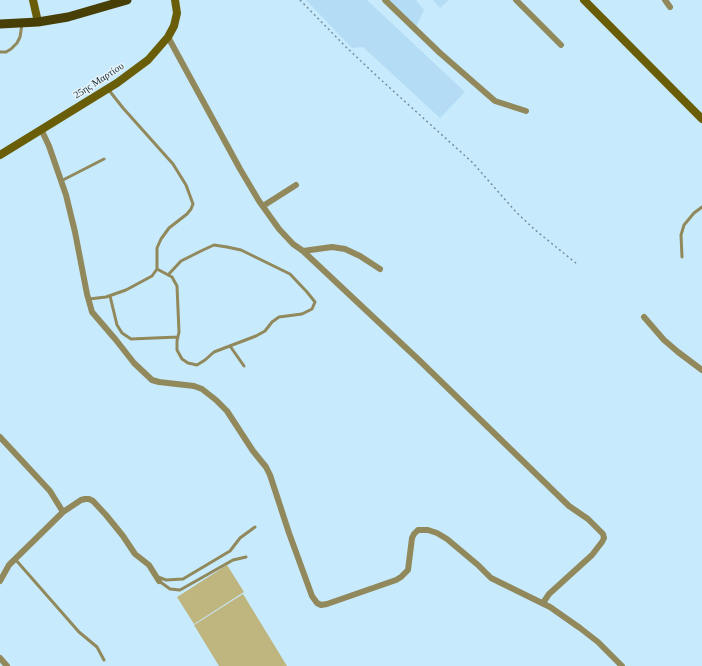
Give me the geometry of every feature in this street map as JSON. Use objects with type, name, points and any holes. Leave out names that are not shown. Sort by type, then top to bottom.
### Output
[{"type":"main road","points":[[33,0],[38,22]]},
{"type":"main road","points":[[0,24],[38,22],[68,17],[126,0]]},
{"type":"main road","name":"25ης Μαρτίου","points":[[0,155],[108,89],[148,60],[168,37],[176,20],[175,0]]},
{"type":"main road","points":[[584,0],[702,119]]},
{"type":"street","points":[[385,0],[440,53],[495,101],[526,111]]},
{"type":"street","points":[[516,0],[561,45]]},
{"type":"street","points":[[665,0],[670,7]]},
{"type":"street","points":[[168,37],[236,162],[279,229],[293,244],[303,251],[420,361],[569,506],[588,519],[603,534],[604,538],[602,542],[592,555],[550,594],[542,604]]},
{"type":"street","points":[[41,129],[66,194],[92,312],[134,363],[152,380],[194,386],[202,389],[216,400],[235,421],[247,442],[266,467],[270,475],[312,596],[317,603],[327,604],[402,577],[408,570],[412,538],[418,530],[437,533],[447,539],[495,581],[550,607],[586,632],[622,666]]},
{"type":"street","points":[[263,206],[296,185]]},
{"type":"street","points":[[303,251],[332,247],[345,249],[360,256],[380,269]]},
{"type":"street","points":[[644,317],[664,340],[702,370]]},
{"type":"street","points":[[0,437],[50,491],[63,512]]},
{"type":"street","points":[[0,581],[9,565],[63,512],[81,500],[89,499],[93,501],[123,536],[135,554],[149,565],[158,579]]},
{"type":"street","points":[[0,658],[7,666]]},
{"type":"lane","points":[[0,52],[6,52],[17,43],[20,38],[22,23]]},
{"type":"lane","points":[[88,299],[110,296],[126,290],[152,276],[157,269],[158,248],[161,239],[169,228],[191,209],[193,204],[186,185],[173,164],[108,89]]},
{"type":"lane","points":[[61,181],[104,159]]},
{"type":"lane","points":[[682,257],[681,235],[684,225],[694,213],[702,207]]},
{"type":"lane","points":[[157,269],[168,275],[172,277],[177,286],[179,332],[177,350],[182,359],[188,363],[197,365],[214,352],[256,336],[264,331],[279,317],[302,314],[312,310],[314,302],[290,274],[241,250],[227,247],[214,245],[202,250],[181,261],[168,275]]},
{"type":"lane","points":[[110,296],[117,325],[122,333],[131,339],[178,337]]},
{"type":"lane","points":[[230,346],[244,366]]},
{"type":"lane","points":[[158,579],[183,579],[230,550],[240,538],[255,527]]},
{"type":"lane","points":[[158,579],[170,589],[180,590],[233,560],[246,557]]},
{"type":"lane","points":[[15,559],[79,632],[96,647],[104,660]]},
{"type":"path","points":[[300,0],[380,80],[474,163],[516,212],[534,229],[577,264]]},
{"type":"shaded area","points":[[306,0],[367,0],[465,92],[440,118],[363,47],[352,48]]},
{"type":"shaded area","points":[[388,0],[416,0],[424,10],[416,27]]},
{"type":"shaded area","points":[[433,0],[449,0],[440,8]]},
{"type":"shaded area","points":[[227,565],[244,592],[194,624],[177,597]]},
{"type":"shaded area","points":[[243,594],[287,666],[219,666],[194,625]]}]
